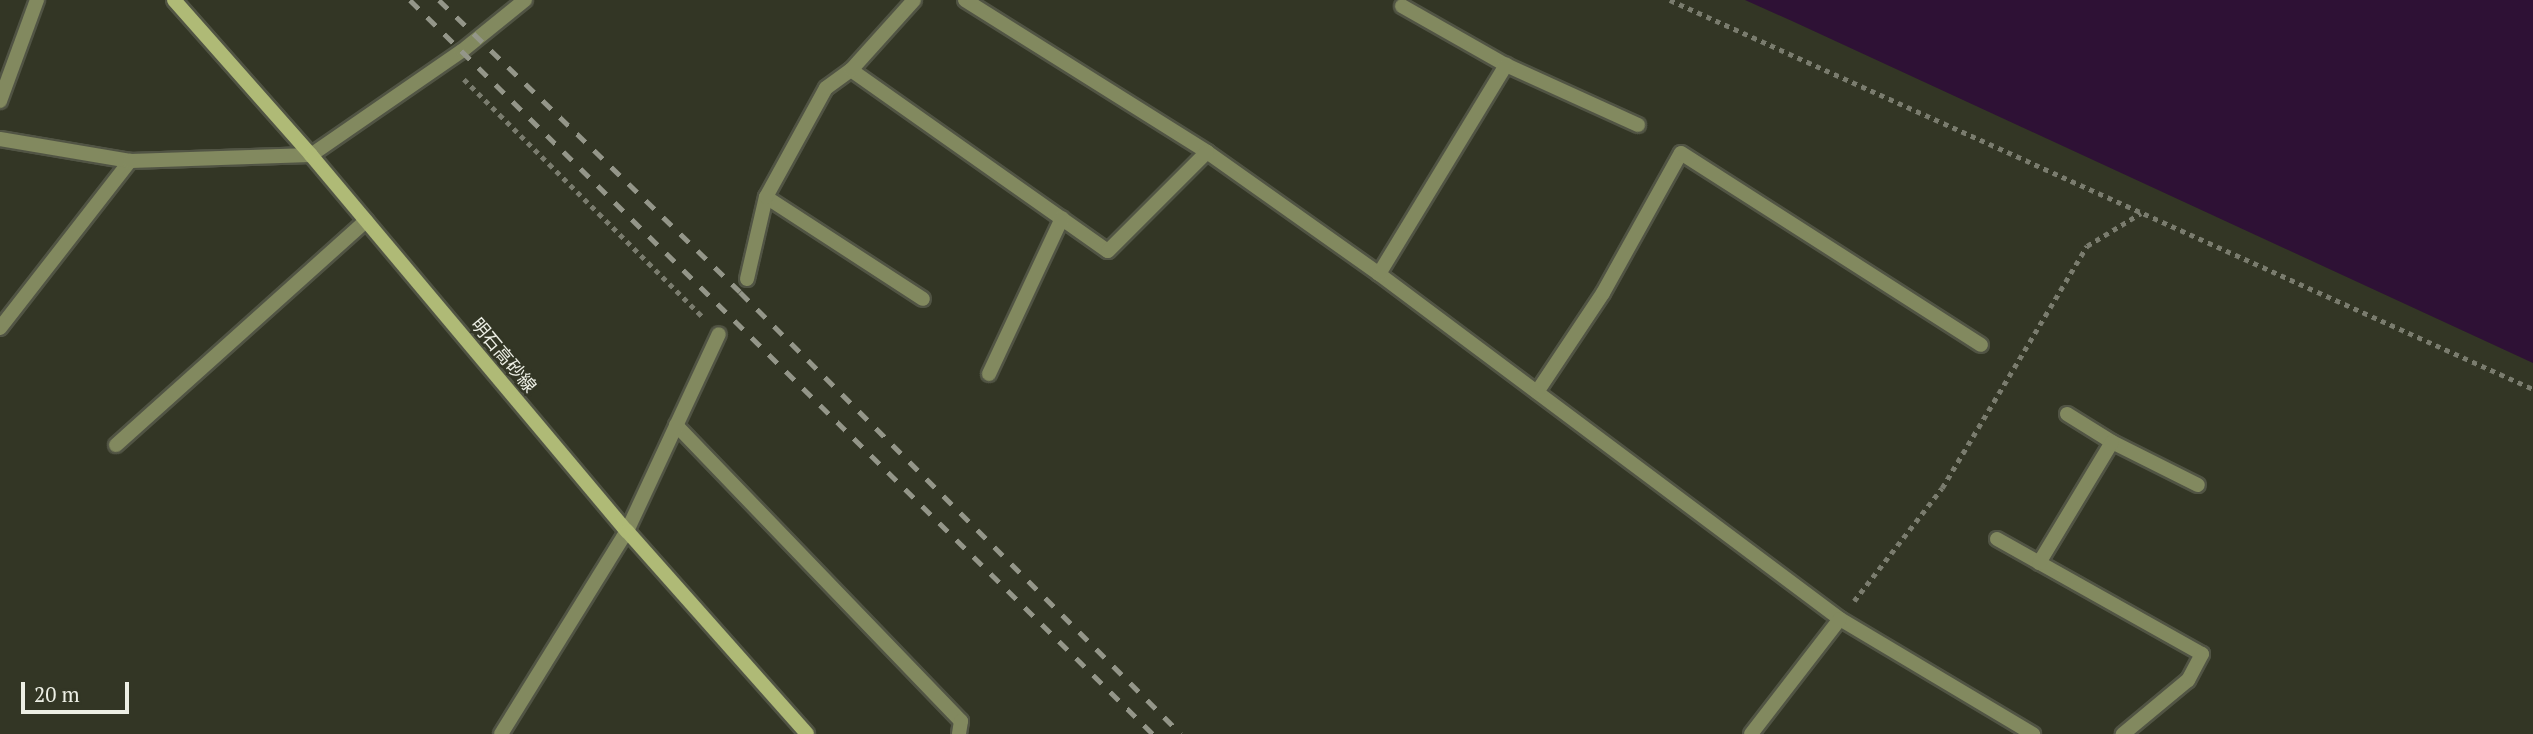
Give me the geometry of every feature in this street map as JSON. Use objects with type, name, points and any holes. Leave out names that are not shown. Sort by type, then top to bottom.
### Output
[{"type":"main road","name":"明石高砂線","points":[[174,0],[311,155],[798,730]]},
{"type":"street","points":[[0,101],[37,0]]},
{"type":"street","points":[[0,139],[130,161],[311,155],[446,61],[525,0]]},
{"type":"street","points":[[747,279],[766,197],[826,88],[851,70],[915,0]]},
{"type":"street","points":[[965,0],[1207,152],[1379,274],[1840,619],[2033,734]]},
{"type":"street","points":[[1402,6],[1506,65],[1638,125]]},
{"type":"street","points":[[1379,274],[1506,65]]},
{"type":"street","points":[[851,70],[1108,251],[1207,152]]},
{"type":"street","points":[[1537,392],[1603,293],[1681,153],[1981,345]]},
{"type":"street","points":[[0,328],[130,161]]},
{"type":"street","points":[[766,197],[923,299]]},
{"type":"street","points":[[989,374],[1062,218]]},
{"type":"street","points":[[116,445],[366,220]]},
{"type":"street","points":[[500,734],[627,531],[719,334]]},
{"type":"street","points":[[2067,414],[2112,442],[2198,485]]},
{"type":"street","points":[[676,425],[961,721],[959,734]]},
{"type":"street","points":[[2039,563],[2112,442]]},
{"type":"street","points":[[1997,539],[2202,654],[2188,680],[2123,734]]},
{"type":"street","points":[[1751,734],[1840,619]]},
{"type":"path","points":[[1671,0],[2533,389]]},
{"type":"path","points":[[446,61],[719,334]]},
{"type":"path","points":[[1840,619],[1942,488],[2087,246],[2141,212]]},
{"type":"shaded area","points":[[1745,0],[2533,0],[2533,363],[1792,21]]},
{"type":"railway","points":[[410,0],[1153,734]]},
{"type":"railway","points":[[439,0],[740,292],[1181,734]]}]
